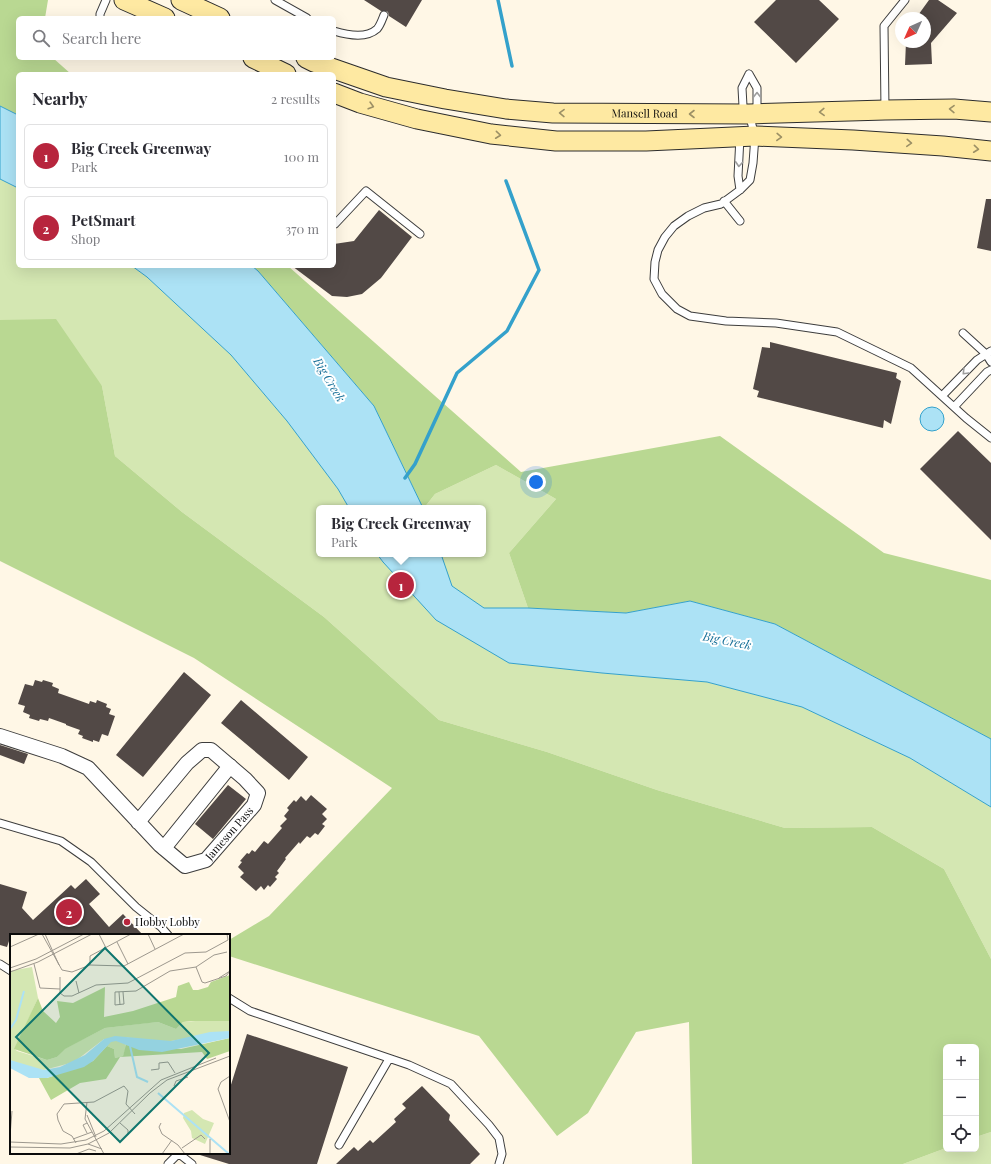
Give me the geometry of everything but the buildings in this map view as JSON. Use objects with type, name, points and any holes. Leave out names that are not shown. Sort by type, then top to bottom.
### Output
[{"type":"main road","points":[[124,0],[160,16]]},
{"type":"main road","points":[[181,0],[216,16]]},
{"type":"main road","points":[[257,60],[282,72]]},
{"type":"main road","name":"Mansell Road","points":[[311,63],[386,87],[506,109],[552,113],[749,114],[954,109],[991,112]]},
{"type":"main road","points":[[336,94],[360,103],[417,119],[490,134],[556,141],[646,141],[748,136],[854,140],[991,150]]},
{"type":"street","name":"Jameson Pass","points":[[0,736],[62,756],[88,768],[138,822],[164,848],[185,866],[206,860],[254,805],[258,793],[245,779],[211,750],[202,750],[187,763],[138,822]]},
{"type":"street","points":[[164,848],[230,766]]},
{"type":"lane","points":[[100,16],[106,0]]},
{"type":"lane","points":[[275,0],[303,16]]},
{"type":"lane","points":[[885,110],[884,26],[905,0]]},
{"type":"lane","points":[[336,31],[343,34],[368,35],[378,29],[384,15]]},
{"type":"lane","points":[[740,190],[738,176],[748,136],[749,114],[743,106],[742,88],[749,74],[757,88],[757,106],[749,114]]},
{"type":"lane","points":[[748,136],[753,163],[750,180],[740,190],[721,204],[704,208],[688,216],[674,226],[665,237],[658,250],[655,262],[654,279],[662,294],[677,309],[690,316],[726,321],[776,323],[838,332],[911,368],[991,438]]},
{"type":"lane","points":[[336,223],[366,191],[420,234]]},
{"type":"lane","points":[[724,201],[740,221]]},
{"type":"lane","points":[[962,333],[989,352],[991,362]]},
{"type":"lane","points":[[942,396],[977,360],[989,352]]},
{"type":"lane","points":[[954,407],[991,370]]},
{"type":"lane","points":[[0,823],[61,841],[91,862],[136,907],[161,927],[167,934]]},
{"type":"lane","points":[[0,964],[10,970]]},
{"type":"lane","points":[[230,999],[250,1011],[409,1065],[451,1084],[490,1125],[499,1138],[502,1154],[498,1164]]},
{"type":"lane","points":[[339,1145],[389,1059]]},
{"type":"lane","points":[[168,1164],[177,1154]]},
{"type":"lane","points":[[179,1154],[192,1164]]},
{"type":"green space","points":[[0,0],[48,0],[45,16],[16,16],[16,60],[55,60],[69,72],[16,72],[16,114],[0,106]]},
{"type":"green space","points":[[0,179],[16,187],[16,268],[135,268],[147,277],[231,355],[287,421],[338,489],[347,505],[316,505],[316,557],[379,557],[383,562],[387,557],[486,557],[486,505],[426,505],[435,494],[496,465],[556,499],[509,553],[528,608],[509,663],[707,682],[802,707],[910,758],[991,807],[991,959],[944,869],[872,827],[785,828],[657,790],[547,752],[439,720],[324,617],[182,512],[115,456],[102,386],[13,320],[0,320]]},
{"type":"green space","points":[[254,268],[290,268],[521,472],[720,436],[884,553],[991,580],[991,739],[775,624],[690,601],[626,613],[528,608],[509,553],[556,499],[496,465],[435,494],[426,505],[422,505],[374,406]]},
{"type":"green space","points":[[56,319],[102,386],[115,456],[182,512],[324,617],[439,720],[547,752],[657,790],[785,828],[872,827],[944,869],[991,959],[991,1132],[979,1136],[979,1044],[943,1044],[943,1149],[903,1164],[692,1164],[689,1022],[636,1032],[588,1113],[557,1136],[479,1036],[230,956],[230,939],[269,916],[392,788],[194,658],[0,561],[0,320]]},
{"type":"green space","points":[[991,1132],[991,1164],[903,1164],[943,1149],[943,1152],[979,1152],[979,1136]]},
{"type":"water","points":[[0,106],[16,114],[16,187],[0,179]]},
{"type":"water","name":"Big Creek","points":[[135,268],[254,268],[374,406],[422,505],[347,505],[338,489],[287,421],[231,355],[147,277]]},
{"type":"water","points":[[932,407],[941,410],[944,419],[941,428],[932,431],[923,428],[920,419],[923,410]]},
{"type":"water","name":"Big Creek","points":[[379,557],[442,557],[452,586],[484,608],[528,608],[626,613],[690,601],[775,624],[991,739],[991,807],[910,758],[802,707],[707,682],[509,663],[436,620]]},
{"type":"waterway","points":[[498,0],[512,66]]},
{"type":"waterway","points":[[405,478],[415,464],[457,373],[507,331],[539,270],[506,181]]},
{"type":"place","name":"Big Creek Greenway","points":[[401,585]]},
{"type":"place","name":"PetSmart","points":[[69,912]]},
{"type":"place","name":"Hobby Lobby","points":[[127,922]]}]
